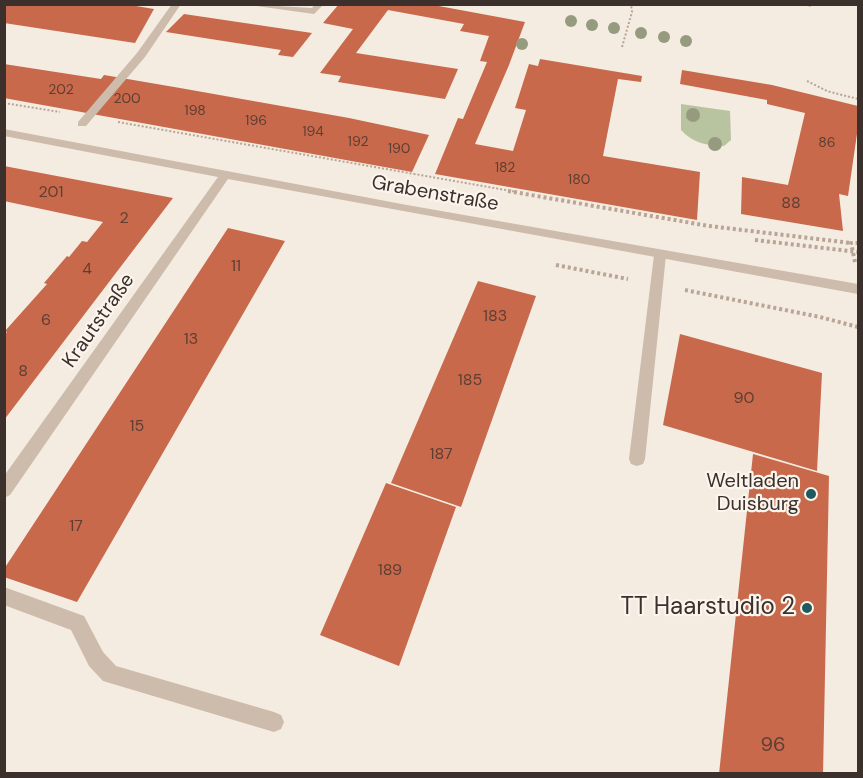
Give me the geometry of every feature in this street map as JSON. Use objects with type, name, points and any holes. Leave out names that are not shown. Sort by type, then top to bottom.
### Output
[{"type":"street","points":[[82,124],[141,55],[177,4]]},
{"type":"street","points":[[246,4],[314,11],[320,4]]},
{"type":"street","name":"Grabenstraße","points":[[4,132],[660,255],[858,289]]},
{"type":"street","name":"Krautstraße","points":[[4,490],[225,175]]},
{"type":"street","points":[[637,459],[660,255]]},
{"type":"street","points":[[4,596],[77,623],[96,659],[110,674],[274,722]]},
{"type":"path","points":[[622,47],[632,12],[631,4]]},
{"type":"path","points":[[807,81],[827,91],[858,99]]},
{"type":"path","points":[[4,103],[61,112]]},
{"type":"path","points":[[118,122],[710,226],[851,243]]},
{"type":"green space","points":[[681,104],[730,111],[731,140],[724,146],[718,146],[690,138],[681,130]]},
{"type":"building","points":[[4,4],[124,4],[154,9],[135,43],[4,23]]},
{"type":"building","points":[[339,4],[428,4],[525,22],[475,144],[513,151],[526,110],[515,108],[529,64],[538,66],[540,59],[642,76],[641,82],[618,79],[603,156],[700,172],[697,220],[435,174],[458,118],[463,119],[487,62],[480,61],[489,36],[460,31],[464,24],[388,10],[356,53],[458,69],[445,99],[338,82],[341,76],[320,73],[353,29],[323,23]]},
{"type":"building","points":[[184,14],[312,33],[293,57],[278,55],[281,50],[166,32]]},
{"type":"building","points":[[4,64],[101,79],[104,75],[349,118],[429,135],[412,172],[4,98]]},
{"type":"building","points":[[682,70],[772,85],[858,106],[858,127],[848,196],[839,194],[843,231],[741,214],[742,177],[788,185],[805,113],[767,104],[767,100],[680,84]]},
{"type":"building","points":[[4,166],[173,198],[4,420],[4,335],[7,332],[5,331],[47,284],[44,283],[67,256],[69,257],[82,241],[87,242],[103,222],[4,201]]},
{"type":"building","points":[[228,228],[285,241],[77,602],[4,577],[4,569]]},
{"type":"building","points":[[478,281],[536,296],[461,507],[391,483]]},
{"type":"building","points":[[680,334],[822,373],[817,471],[663,425]]},
{"type":"building","points":[[753,454],[829,476],[823,774],[719,774]]},
{"type":"building","points":[[386,483],[456,507],[399,666],[320,635]]},
{"type":"place","name":"Weltladen Duisburg","points":[[811,494]]},
{"type":"place","name":"TT Haarstudio 2","points":[[807,608]]}]
